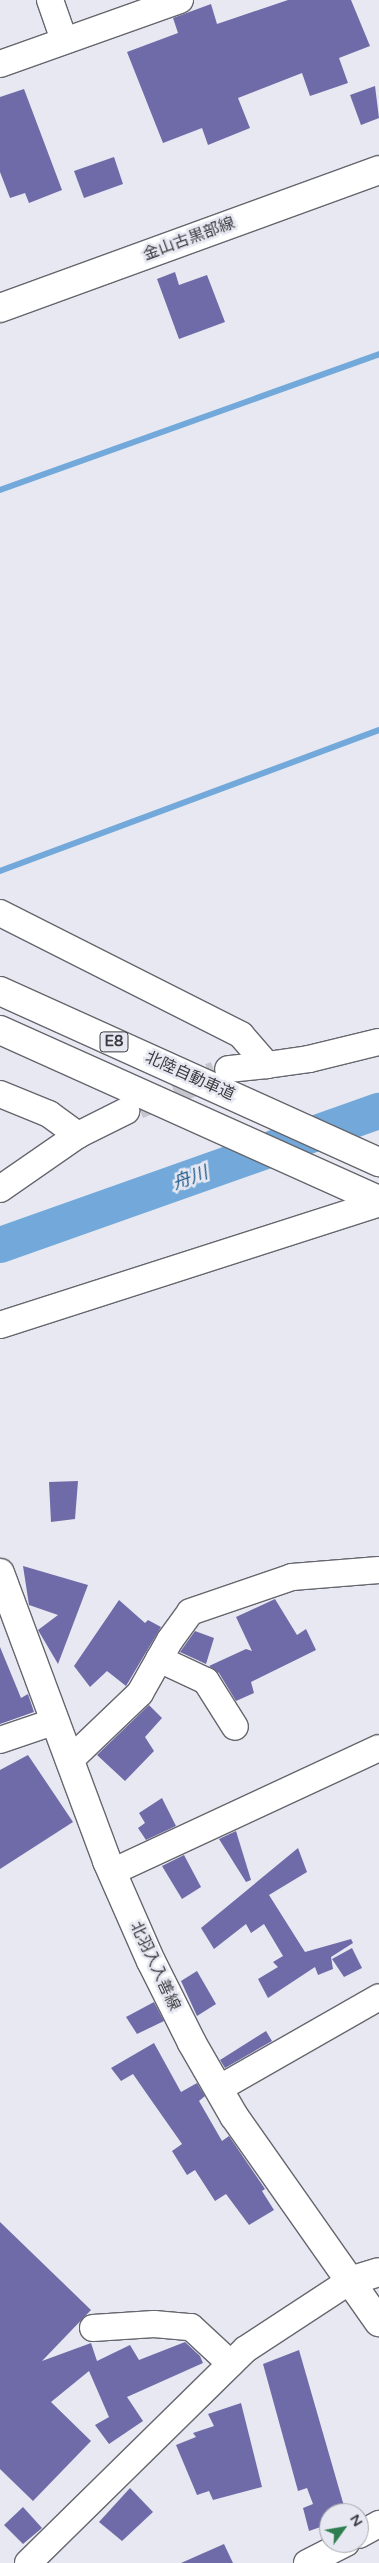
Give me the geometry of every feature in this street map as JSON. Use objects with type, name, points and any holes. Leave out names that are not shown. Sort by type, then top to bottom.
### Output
[{"type":"main road","name":"金山古黒部線","points":[[0,308],[379,170]]},
{"type":"main road","name":"北陸自動車道","points":[[0,991],[228,1082],[379,1162]]},
{"type":"main road","name":"E8","points":[[0,1030],[194,1115],[379,1202]]},
{"type":"main road","name":"北羽入入善線","points":[[0,1573],[53,1722],[70,1760],[112,1872],[151,1961],[218,2089],[379,2322]]},
{"type":"main road","points":[[350,2281],[379,2272]]},
{"type":"street","points":[[50,0],[64,40]]},
{"type":"street","points":[[0,64],[64,40],[86,36],[180,0]]},
{"type":"street","points":[[0,913],[241,1035],[267,1065]]},
{"type":"street","points":[[228,1082],[267,1065],[309,1059],[379,1042]]},
{"type":"street","points":[[0,1094],[49,1114],[78,1135]]},
{"type":"street","points":[[0,1189],[78,1135],[126,1111]]},
{"type":"street","points":[[0,1325],[379,1202]]},
{"type":"street","points":[[70,1760],[140,1693],[159,1659],[190,1612],[292,1577],[379,1570]]},
{"type":"street","points":[[159,1659],[206,1681],[234,1727]]},
{"type":"street","points":[[0,1740],[53,1722]]},
{"type":"street","points":[[112,1872],[379,1748]]},
{"type":"street","points":[[218,2089],[379,1997]]},
{"type":"street","points":[[28,2563],[246,2348],[350,2281]]},
{"type":"street","points":[[93,2328],[154,2324],[190,2327],[231,2364]]},
{"type":"street","points":[[307,2563],[326,2553]]},
{"type":"building","points":[[288,0],[351,0],[370,46],[339,58],[348,83],[310,96],[302,73],[238,98],[250,128],[208,145],[202,128],[163,143],[127,52],[178,33],[173,18],[211,4],[217,24]]},
{"type":"building","points":[[375,86],[379,118],[361,125],[350,95]]},
{"type":"building","points":[[24,89],[62,190],[29,203],[25,193],[10,198],[0,172],[0,97]]},
{"type":"building","points":[[114,157],[123,184],[84,198],[74,171]]},
{"type":"building","points":[[175,272],[179,285],[207,275],[225,322],[179,339],[157,279]]},
{"type":"building","points":[[78,1481],[75,1519],[51,1522],[49,1482]]},
{"type":"building","points":[[23,1566],[88,1585],[58,1664],[38,1630],[58,1615],[29,1605]]},
{"type":"building","points":[[275,1599],[297,1635],[306,1629],[316,1650],[251,1682],[254,1693],[236,1701],[219,1673],[209,1666],[246,1649],[252,1651],[236,1617]]},
{"type":"building","points":[[119,1600],[145,1623],[148,1620],[161,1627],[126,1686],[107,1671],[90,1687],[74,1666]]},
{"type":"building","points":[[195,1631],[214,1638],[206,1664],[180,1652]]},
{"type":"building","points":[[0,1647],[21,1698],[28,1694],[34,1712],[0,1724]]},
{"type":"building","points":[[149,1705],[162,1718],[145,1737],[154,1751],[125,1781],[97,1755]]},
{"type":"building","points":[[28,1755],[73,1822],[0,1869],[0,1770]]},
{"type":"building","points":[[162,1798],[176,1826],[146,1840],[138,1828],[145,1823],[139,1813]]},
{"type":"building","points":[[236,1831],[251,1880],[246,1882],[219,1839]]},
{"type":"building","points":[[298,1848],[307,1872],[269,1895],[305,1952],[351,1939],[353,1943],[331,1957],[333,1969],[318,1975],[315,1967],[268,1998],[258,1979],[278,1967],[273,1962],[283,1956],[264,1924],[251,1933],[246,1924],[214,1949],[201,1928]]},
{"type":"building","points":[[184,1855],[201,1887],[182,1899],[162,1866]]},
{"type":"building","points":[[352,1948],[362,1968],[344,1977],[332,1959]]},
{"type":"building","points":[[197,1971],[216,2004],[197,2016],[181,1981]]},
{"type":"building","points":[[154,2002],[164,2021],[137,2034],[126,2017]]},
{"type":"building","points":[[266,2031],[272,2041],[225,2068],[220,2060]]},
{"type":"building","points":[[154,2043],[181,2092],[197,2083],[205,2096],[199,2101],[222,2141],[229,2136],[265,2189],[262,2191],[274,2210],[249,2225],[226,2194],[215,2201],[195,2170],[187,2175],[172,2151],[182,2144],[133,2074],[121,2081],[111,2068]]},
{"type":"building","points":[[0,2222],[91,2310],[42,2361],[91,2343],[97,2361],[130,2345],[139,2360],[185,2342],[200,2356],[203,2363],[127,2397],[143,2421],[109,2444],[95,2425],[109,2417],[89,2371],[51,2402],[91,2441],[33,2501],[0,2469]]},
{"type":"building","points":[[299,2350],[343,2503],[319,2503],[319,2528],[309,2531],[303,2508],[313,2504],[307,2488],[298,2491],[263,2364]]},
{"type":"building","points":[[241,2403],[262,2487],[213,2500],[209,2491],[197,2495],[176,2445],[196,2437],[193,2433],[214,2426],[208,2414]]},
{"type":"building","points":[[130,2488],[153,2512],[122,2541],[99,2522]]},
{"type":"building","points":[[23,2507],[42,2528],[23,2544],[4,2525]]},
{"type":"building","points":[[224,2544],[233,2563],[181,2563]]},
{"type":"waterway","points":[[0,490],[379,354]]},
{"type":"waterway","points":[[0,871],[379,730]]},
{"type":"waterway","name":"舟川","points":[[0,1245],[379,1111]]},
{"type":"tunnel","points":[[138,1106],[216,1074]]}]
